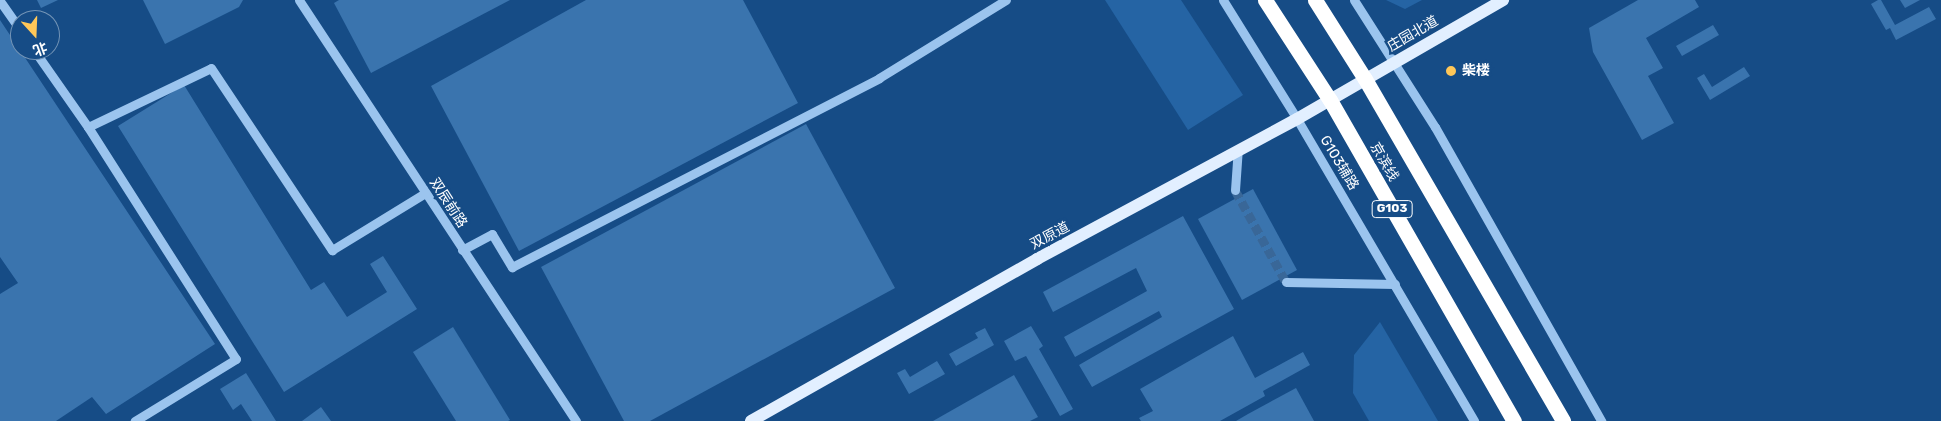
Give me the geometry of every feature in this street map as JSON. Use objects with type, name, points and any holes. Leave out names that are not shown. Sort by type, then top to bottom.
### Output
[{"type":"highway","name":"京滨线","points":[[1265,0],[1330,100],[1514,421]]},
{"type":"highway","name":"京滨线","points":[[1315,0],[1365,79],[1563,421]]},
{"type":"main road","name":"庄园北道","points":[[1365,79],[1503,0]]},
{"type":"main road","name":"双原道","points":[[751,421],[1037,260],[1298,120],[1365,79]]},
{"type":"street","name":"双辰前路","points":[[299,0],[576,421]]},
{"type":"street","points":[[462,250],[492,234],[512,266],[879,78],[1006,0]]},
{"type":"street","name":"G103辅路","points":[[1223,0],[1298,120],[1474,421]]},
{"type":"street","points":[[1354,0],[1435,127],[1601,421]]},
{"type":"street","points":[[0,1],[10,16]]},
{"type":"street","points":[[41,60],[88,127],[236,359],[135,421]]},
{"type":"street","points":[[88,127],[211,68],[332,250],[425,193]]},
{"type":"street","points":[[1235,190],[1238,151]]},
{"type":"street","points":[[1286,282],[1395,284]]},
{"type":"shaded area","points":[[1105,0],[1181,0],[1243,95],[1188,130]]},
{"type":"shaded area","points":[[1386,0],[1422,0],[1405,9]]},
{"type":"shaded area","points":[[1380,322],[1438,421],[1369,421],[1353,393],[1354,355]]},
{"type":"building","points":[[37,0],[58,0],[41,8]]},
{"type":"building","points":[[143,0],[243,0],[239,7],[165,44]]},
{"type":"building","points":[[339,0],[510,0],[371,73],[334,3]]},
{"type":"building","points":[[586,0],[743,0],[798,103],[519,251],[431,86]]},
{"type":"building","points":[[1638,0],[1695,0],[1699,7],[1646,38],[1663,68],[1648,76],[1674,123],[1642,140],[1593,52],[1589,28]]},
{"type":"building","points":[[1881,0],[1895,25],[1929,7],[1936,19],[1896,40],[1890,28],[1886,30],[1871,4]]},
{"type":"building","points":[[1900,0],[1920,0],[1905,8]]},
{"type":"building","points":[[0,20],[10,35],[10,60],[27,60],[215,344],[106,414],[92,397],[56,421],[0,421],[0,294],[18,283],[0,257]]},
{"type":"building","points":[[1713,25],[1719,35],[1682,56],[1676,46]]},
{"type":"building","points":[[1744,67],[1750,76],[1710,100],[1697,78],[1704,74],[1712,87]]},
{"type":"building","points":[[184,85],[311,290],[324,282],[347,317],[387,292],[370,264],[383,256],[417,309],[284,392],[118,126]]},
{"type":"building","points":[[806,124],[895,288],[650,421],[624,421],[541,267]]},
{"type":"building","points":[[1253,189],[1297,270],[1242,300],[1198,219]]},
{"type":"building","points":[[1183,216],[1234,309],[1092,387],[1079,365],[1162,317],[1159,311],[1075,357],[1064,337],[1147,291],[1136,268],[1053,312],[1043,292]]},
{"type":"building","points":[[1031,326],[1043,346],[1039,349],[1073,409],[1060,416],[1026,356],[1015,361],[1004,341]]},
{"type":"building","points":[[453,327],[510,420],[456,421],[413,352]]},
{"type":"building","points":[[985,328],[994,345],[956,366],[949,354],[978,338],[975,333]]},
{"type":"building","points":[[1233,336],[1255,378],[1303,352],[1310,365],[1263,391],[1265,396],[1220,421],[1141,421],[1139,418],[1153,411],[1140,389]]},
{"type":"building","points":[[937,361],[945,374],[909,394],[897,373],[905,369],[910,377]]},
{"type":"building","points":[[246,373],[276,421],[252,421],[241,404],[233,410],[220,389]]},
{"type":"building","points":[[1014,375],[1038,417],[1030,421],[933,421]]},
{"type":"building","points":[[1296,388],[1314,421],[1236,421],[1248,414]]},
{"type":"building","points":[[321,407],[331,421],[302,421]]},
{"type":"tunnel","points":[[1235,190],[1286,282]]},
{"type":"place","name":"柴楼","points":[[1451,71]]}]
